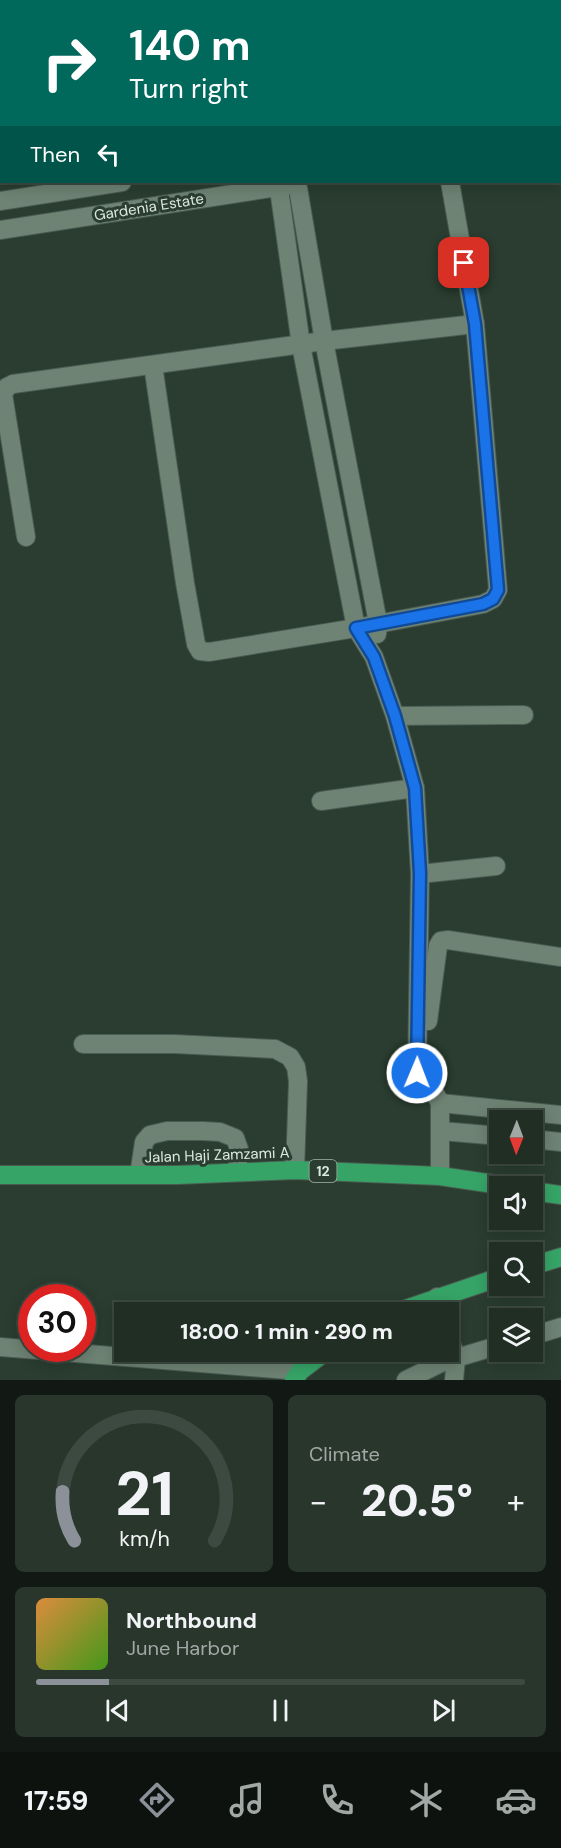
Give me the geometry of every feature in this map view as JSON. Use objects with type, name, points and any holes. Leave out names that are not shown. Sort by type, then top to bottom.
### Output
[{"type":"highway","name":"Jalan Haji Zamzami A","points":[[0,1175],[139,1175],[295,1170],[440,1176],[489,1183]]},
{"type":"highway","points":[[543,1193],[561,1195]]},
{"type":"highway","points":[[543,1263],[561,1257]]},
{"type":"highway","points":[[446,1302],[489,1282]]},
{"type":"highway","points":[[297,1376],[313,1362]]},
{"type":"street","name":"Gardenia Estate","points":[[0,201],[116,183]]},
{"type":"street","name":"Gardenia Estate","points":[[0,230],[279,184],[298,183]]},
{"type":"street","points":[[298,183],[324,341],[378,623],[374,657]]},
{"type":"street","points":[[153,365],[185,583],[196,644],[200,651],[209,652],[356,628],[483,604],[493,599],[498,590],[475,324],[450,183]]},
{"type":"street","points":[[279,184],[301,345],[356,628],[374,657],[395,716],[415,788],[420,873],[417,1073]]},
{"type":"street","points":[[26,537],[3,394],[7,387],[13,384],[324,341],[475,324]]},
{"type":"street","points":[[395,716],[524,715]]},
{"type":"street","points":[[321,801],[415,788]]},
{"type":"street","points":[[420,873],[496,866]]},
{"type":"street","points":[[440,1176],[440,1103],[426,1076],[425,1067],[430,1002],[438,946],[441,941],[448,940],[561,957]]},
{"type":"street","points":[[83,1044],[174,1044],[275,1049],[290,1057],[296,1067],[298,1081],[295,1170]]},
{"type":"street","points":[[440,1103],[561,1115]]},
{"type":"street","points":[[139,1175],[144,1142],[150,1135],[167,1131],[220,1132],[235,1138],[238,1149],[237,1172]]},
{"type":"street","points":[[441,1131],[489,1135]]},
{"type":"street","points":[[543,1140],[561,1142]]},
{"type":"street","points":[[543,1333],[561,1328]]},
{"type":"street","points":[[0,1347],[297,1376]]},
{"type":"street","points":[[459,1357],[489,1348]]},
{"type":"street","points":[[406,1380],[442,1362]]},
{"type":"street","points":[[454,1380],[456,1362]]},
{"type":"route","points":[[417,1073],[420,873],[415,788],[395,716],[374,657],[356,628],[483,604],[493,599],[498,590],[475,324],[464,263]]}]
